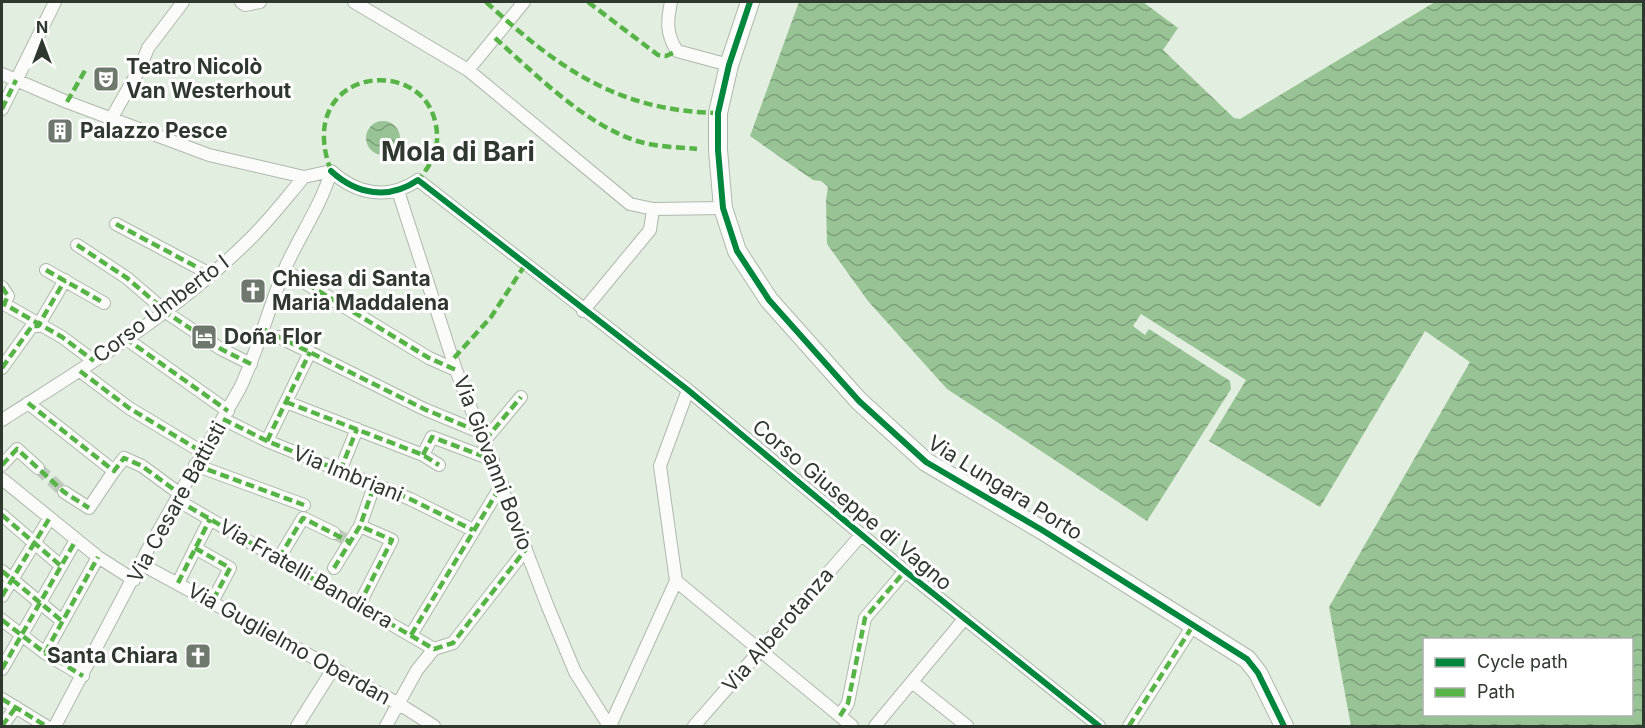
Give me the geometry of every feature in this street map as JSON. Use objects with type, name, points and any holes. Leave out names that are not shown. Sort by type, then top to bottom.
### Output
[{"type":"street","points":[[2,109],[55,2]]},
{"type":"street","points":[[111,119],[140,68],[148,48],[183,2]]},
{"type":"street","points":[[241,2],[245,5],[260,2]]},
{"type":"street","points":[[354,2],[468,70],[630,204],[653,209],[723,208]]},
{"type":"street","points":[[468,70],[524,2]]},
{"type":"street","points":[[672,2],[667,22],[670,39],[677,51],[729,65]]},
{"type":"street","name":"Via Lungara Porto","points":[[750,2],[729,65],[718,113],[718,150],[723,208],[737,251],[769,300],[859,401],[926,462],[1042,530],[1192,627],[1247,659],[1258,673],[1284,726]]},
{"type":"street","points":[[2,74],[111,119],[209,155],[304,177],[331,171],[342,182],[358,189],[375,193],[398,191]]},
{"type":"street","name":"Via Cesare Battisti","points":[[55,726],[202,452],[226,415],[270,332],[284,270],[326,190],[331,171]]},
{"type":"street","name":"Corso Umberto I","points":[[2,420],[80,371],[165,310],[210,274],[253,237],[304,177]]},
{"type":"street","name":"Corso Giuseppe di Vagno","points":[[398,191],[418,180],[687,390],[905,571],[1099,726]]},
{"type":"street","name":"Via Giovanni Bovio","points":[[398,191],[456,370],[484,436],[526,549],[575,672],[609,726]]},
{"type":"street","points":[[583,311],[650,230],[653,209]]},
{"type":"street","points":[[116,224],[210,274]]},
{"type":"street","points":[[77,245],[127,278],[165,310],[221,349],[251,364]]},
{"type":"street","points":[[46,270],[104,303]]},
{"type":"street","points":[[284,270],[429,358],[456,370]]},
{"type":"street","points":[[38,326],[65,280]]},
{"type":"street","points":[[2,287],[8,296],[3,306],[62,338],[94,361]]},
{"type":"street","points":[[2,368],[32,326],[38,326]]},
{"type":"street","points":[[270,332],[424,409],[484,436],[521,397]]},
{"type":"street","name":"Via Imbriani","points":[[125,339],[226,415],[267,441],[410,499],[473,530]]},
{"type":"street","points":[[267,441],[310,352]]},
{"type":"street","points":[[80,371],[129,408],[202,452]]},
{"type":"street","points":[[609,726],[676,581],[660,466],[687,390]]},
{"type":"street","points":[[286,402],[423,456],[439,465]]},
{"type":"street","points":[[28,403],[114,471],[89,508],[64,492]]},
{"type":"street","points":[[340,471],[357,429]]},
{"type":"street","points":[[423,456],[432,437],[493,460]]},
{"type":"street","points":[[2,465],[17,449],[38,468]]},
{"type":"street","name":"Via Fratelli Bandiera","points":[[114,471],[124,458],[142,466],[210,519],[434,648]]},
{"type":"street","points":[[195,465],[304,505]]},
{"type":"street","points":[[2,479],[48,519],[98,557],[134,580]]},
{"type":"street","points":[[411,635],[502,484]]},
{"type":"street","points":[[334,568],[360,526],[374,486]]},
{"type":"street","points":[[2,515],[61,566]]},
{"type":"street","points":[[279,558],[303,518],[334,533]]},
{"type":"street","points":[[2,596],[6,575],[33,542],[48,519]]},
{"type":"street","points":[[178,583],[210,519]]},
{"type":"street","points":[[359,605],[392,540],[360,526]]},
{"type":"street","name":"Via Alberotanza","points":[[694,726],[862,534]]},
{"type":"street","points":[[2,669],[76,540]]},
{"type":"street","points":[[195,548],[230,568],[212,602]]},
{"type":"street","points":[[386,726],[417,670],[434,648],[453,643],[526,549]]},
{"type":"street","points":[[45,653],[98,557]]},
{"type":"street","name":"Via Guglielmo Oberdan","points":[[141,564],[399,704],[434,726]]},
{"type":"street","points":[[840,716],[848,703],[865,618],[905,571]]},
{"type":"street","points":[[6,575],[62,621]]},
{"type":"street","points":[[676,581],[852,726]]},
{"type":"street","points":[[875,726],[965,618]]},
{"type":"street","points":[[2,620],[20,636],[83,676]]},
{"type":"street","points":[[1129,726],[1192,627]]},
{"type":"street","points":[[297,726],[333,669]]},
{"type":"street","points":[[912,682],[967,726]]},
{"type":"street","points":[[2,699],[46,726]]},
{"type":"street","points":[[2,726],[16,707]]},
{"type":"water","points":[[799,2],[1143,2],[1178,28],[1163,50],[1234,118],[1240,119],[1435,2],[1643,2],[1643,726],[1351,726],[1329,607],[1470,362],[1425,331],[1320,507],[1209,441],[1246,380],[1141,314],[1133,326],[1145,335],[1149,329],[1230,381],[1231,389],[1147,521],[947,389],[868,301],[827,244],[828,187],[821,181],[813,180],[750,136]]},
{"type":"water","points":[[383,121],[395,126],[400,138],[395,150],[383,155],[371,150],[366,138],[371,126]]},
{"type":"tunnel","points":[[38,468],[64,492]]},
{"type":"tunnel","points":[[334,533],[350,542]]},
{"type":"marked path","points":[[486,2],[538,47],[591,82],[649,104],[718,113]]},
{"type":"marked path","points":[[588,2],[658,55],[666,56],[677,51]]},
{"type":"marked path","points":[[495,38],[562,97],[599,123],[644,143],[697,149]]},
{"type":"marked path","points":[[67,102],[87,67]]},
{"type":"marked path","points":[[2,109],[16,80]]},
{"type":"marked path","points":[[331,171],[324,137],[329,111],[343,93],[363,83],[385,80],[407,86],[424,99],[435,121],[437,130],[435,153],[418,180]]},
{"type":"marked path","points":[[116,224],[210,274]]},
{"type":"marked path","points":[[77,245],[127,278],[170,315],[221,349],[251,364]]},
{"type":"marked path","points":[[454,358],[491,317],[525,265]]},
{"type":"marked path","points":[[46,270],[104,303]]},
{"type":"marked path","points":[[284,270],[429,358],[456,370]]},
{"type":"marked path","points":[[2,368],[32,326],[38,326],[65,280]]},
{"type":"marked path","points":[[2,287],[8,296],[4,304],[62,337],[94,361]]},
{"type":"marked path","points":[[263,329],[424,409],[482,433]]},
{"type":"marked path","points":[[125,338],[228,411]]},
{"type":"marked path","points":[[267,441],[310,352]]},
{"type":"marked path","points":[[80,371],[129,408],[202,452]]},
{"type":"marked path","points":[[485,440],[521,397]]},
{"type":"marked path","points":[[286,402],[423,455],[439,465]]},
{"type":"marked path","points":[[28,403],[114,471],[124,458],[142,466],[180,494]]},
{"type":"marked path","points":[[223,419],[267,441],[410,499],[473,530]]},
{"type":"marked path","points":[[340,471],[357,429]]},
{"type":"marked path","points":[[423,455],[432,437],[493,460]]},
{"type":"marked path","points":[[2,465],[17,449],[64,492],[89,508]]},
{"type":"marked path","points":[[195,465],[304,505]]},
{"type":"marked path","points":[[411,635],[502,484]]},
{"type":"marked path","points":[[334,568],[360,526],[374,486]]},
{"type":"marked path","points":[[177,500],[434,649],[453,643],[526,549]]},
{"type":"marked path","points":[[2,515],[61,566]]},
{"type":"marked path","points":[[279,558],[303,518],[350,542]]},
{"type":"marked path","points":[[2,596],[49,519]]},
{"type":"marked path","points":[[178,583],[210,519]]},
{"type":"marked path","points":[[359,605],[392,540],[360,526]]},
{"type":"marked path","points":[[2,669],[76,540]]},
{"type":"marked path","points":[[195,548],[230,568],[212,602]]},
{"type":"marked path","points":[[45,653],[98,557]]},
{"type":"marked path","points":[[2,571],[62,621]]},
{"type":"marked path","points":[[840,716],[848,703],[865,618],[905,571]]},
{"type":"marked path","points":[[2,620],[45,653],[83,676]]},
{"type":"marked path","points":[[1129,726],[1192,627]]},
{"type":"marked path","points":[[2,699],[46,726]]},
{"type":"marked path","points":[[2,726],[16,707]]},
{"type":"cycle path","points":[[750,2],[729,65],[718,113],[718,150],[723,208],[737,251],[769,300],[859,401],[926,462],[1042,530],[1247,659],[1258,673],[1284,726]]},
{"type":"cycle path","points":[[331,171],[351,185],[373,192],[396,190],[418,180],[688,390],[905,571],[1099,726]]},
{"type":"place","name":"Teatro Nicolò Van Westerhout","points":[[106,79]]},
{"type":"place","name":"Palazzo Pesce","points":[[60,131]]},
{"type":"place","name":"Chiesa di Santa Maria Maddalena","points":[[253,291]]},
{"type":"place","name":"Doña Flor","points":[[204,337]]},
{"type":"place","name":"Santa Chiara","points":[[198,656]]},
{"type":"district","name":"Mola di Bari","points":[[458,152]]}]
